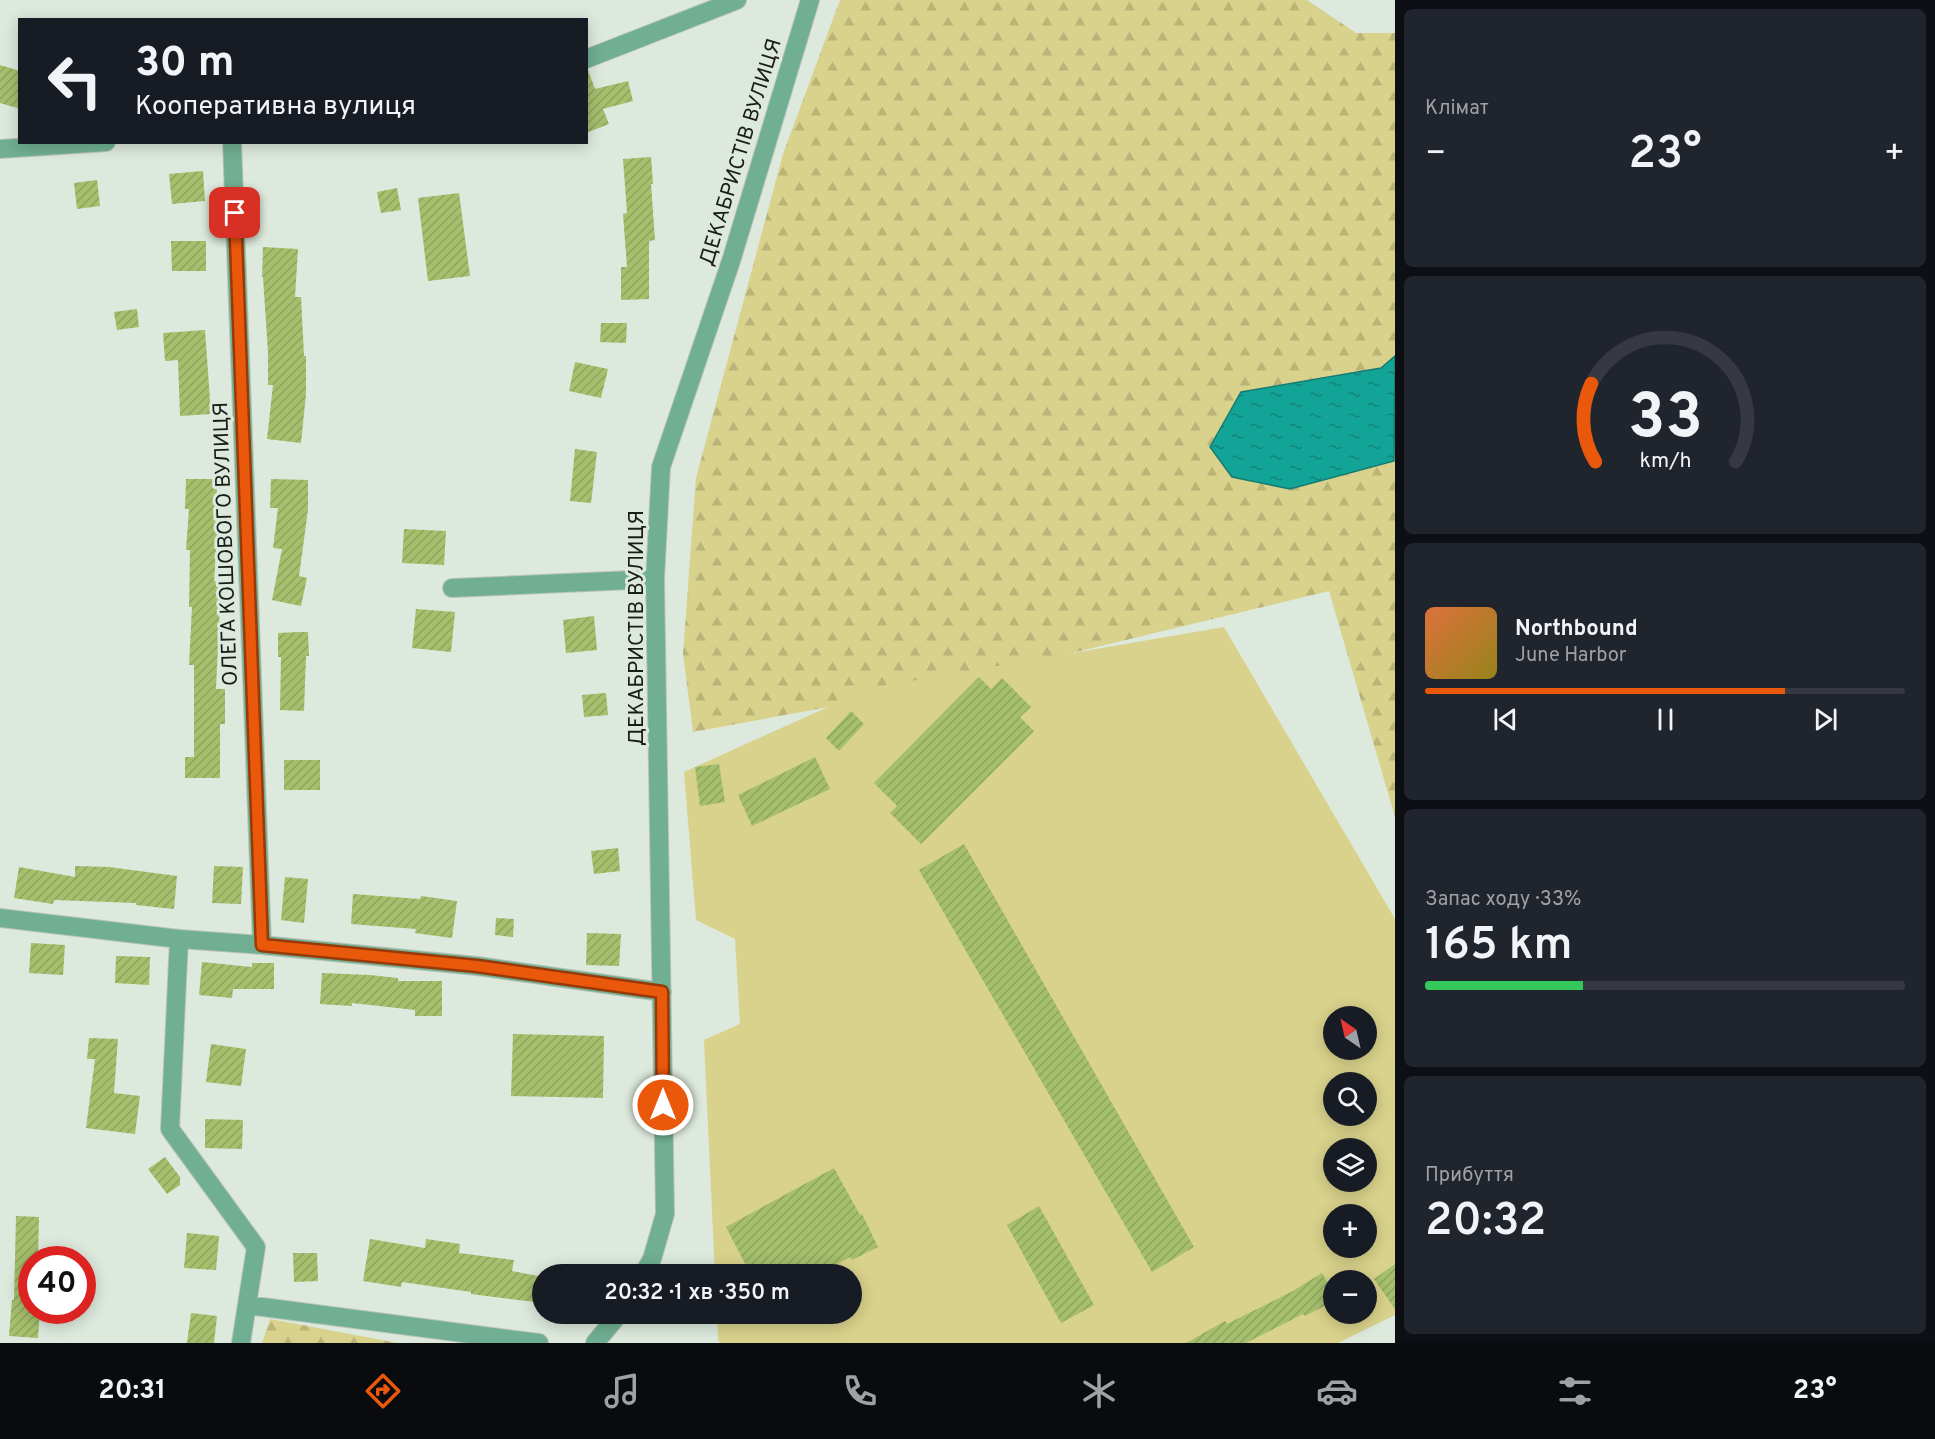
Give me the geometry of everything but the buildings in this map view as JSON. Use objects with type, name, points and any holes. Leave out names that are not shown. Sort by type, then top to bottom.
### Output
[{"type":"street","points":[[588,58],[737,0]]},
{"type":"street","name":"ДЕКАБРИСТІВ ВУЛИЦЯ","points":[[649,1264],[665,1214],[655,579],[661,467],[731,261],[810,0]]},
{"type":"street","points":[[0,148],[71,144]]},
{"type":"street","name":"ОЛЕГА КОШОВОГО ВУЛИЦЯ","points":[[232,144],[262,945]]},
{"type":"street","points":[[452,588],[655,579]]},
{"type":"street","points":[[0,918],[179,939],[477,966],[662,992]]},
{"type":"street","points":[[179,939],[170,1129],[256,1247],[241,1343]]},
{"type":"street","points":[[247,1305],[539,1343]]},
{"type":"street","points":[[595,1343],[611,1324]]},
{"type":"green space","points":[[840,0],[1307,0],[1356,33],[1395,33],[1395,817],[1329,591],[910,692],[693,732],[683,654],[696,478],[783,154]]},
{"type":"green space","points":[[1224,627],[1395,919],[1395,1315],[1377,1324],[1377,1270],[1323,1270],[1323,1324],[1377,1324],[1338,1343],[720,1343],[717,1324],[862,1324],[862,1264],[714,1264],[704,1040],[740,1024],[735,939],[696,920],[684,772],[870,688]]},
{"type":"green space","points":[[270,1319],[398,1343],[262,1343]]},
{"type":"water","points":[[1395,356],[1394,461],[1290,489],[1232,477],[1210,447],[1241,392],[1381,368]]},
{"type":"route","points":[[235,213],[262,945],[477,966],[662,992],[663,1105]]}]
